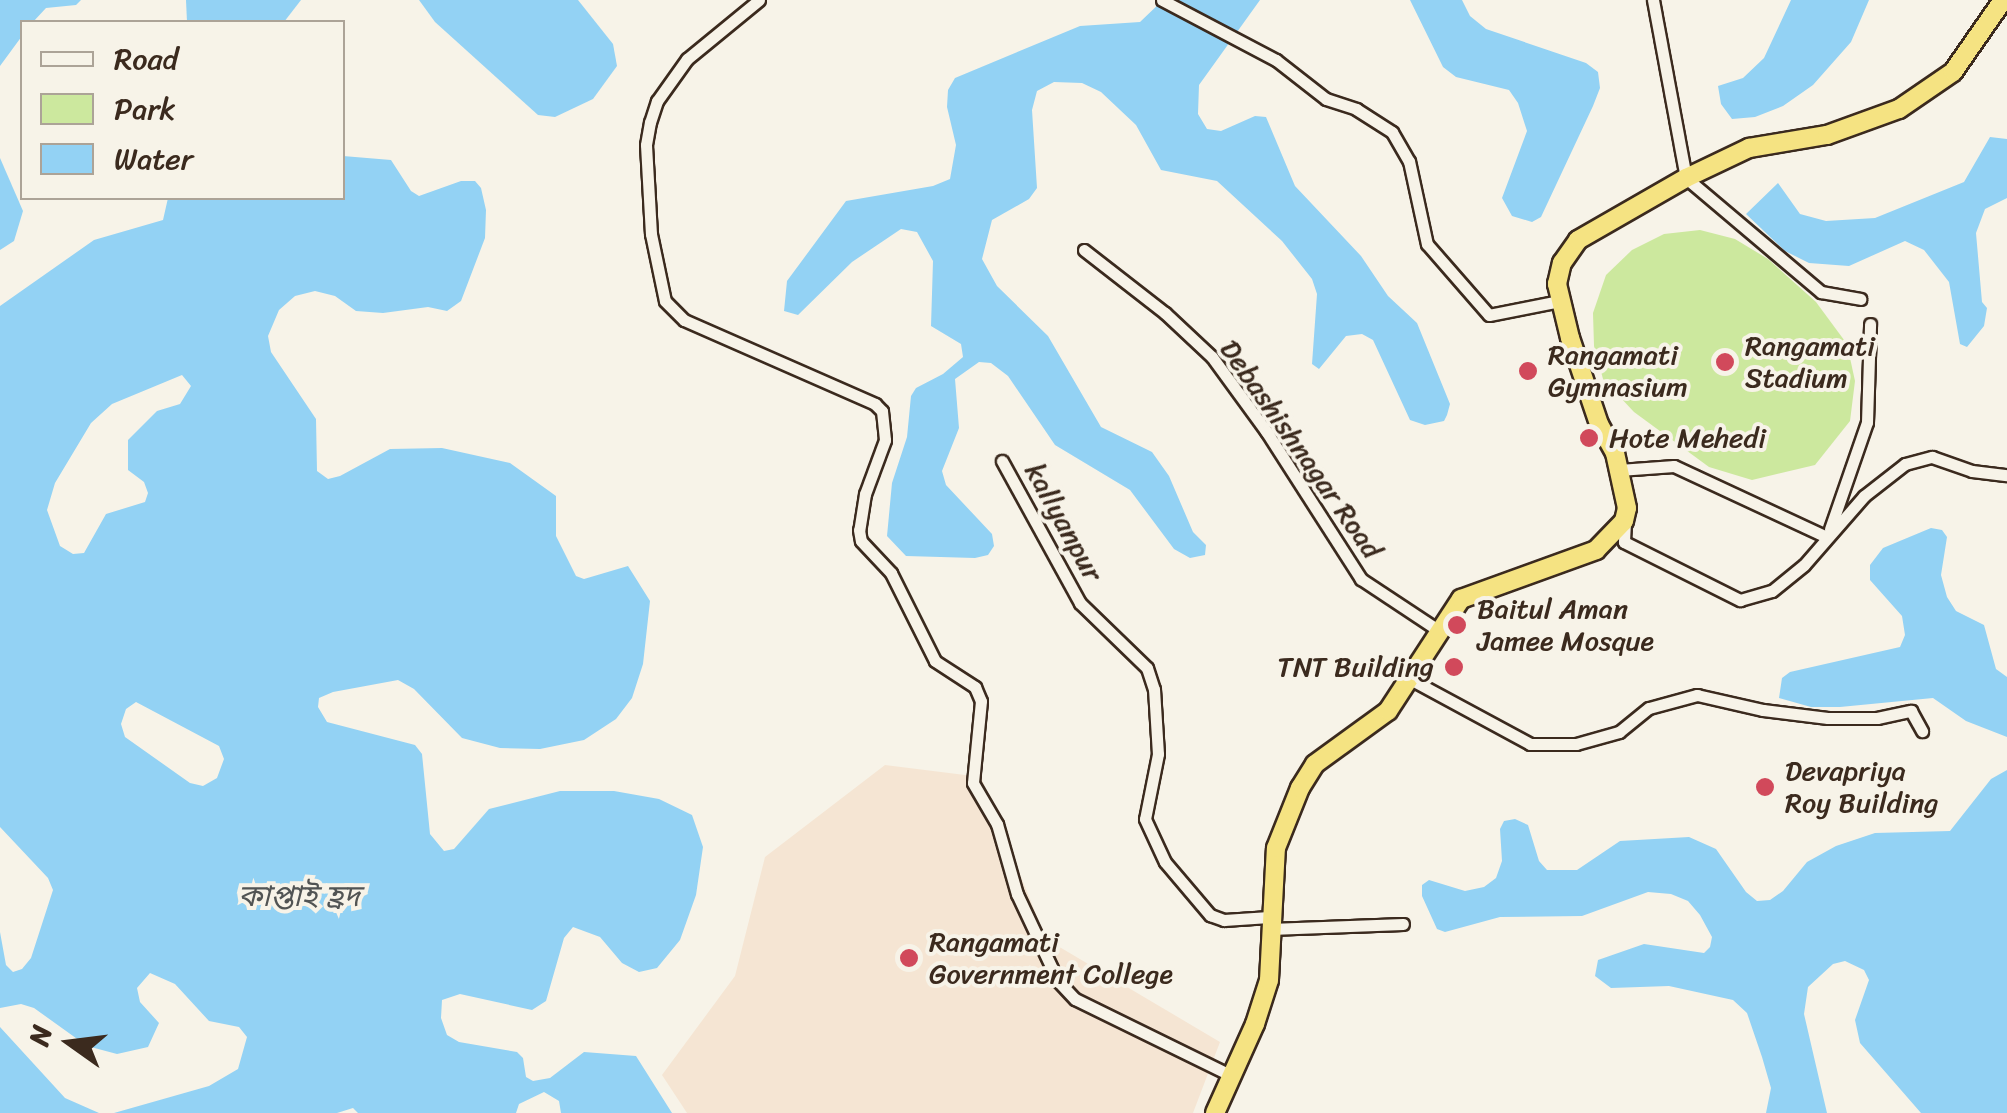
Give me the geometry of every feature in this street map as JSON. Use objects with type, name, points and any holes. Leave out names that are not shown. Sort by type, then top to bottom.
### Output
[{"type":"highway","points":[[1216,1113],[1256,1024],[1268,980],[1276,848],[1300,788],[1316,764],[1388,711],[1460,599],[1596,550],[1624,521],[1627,508],[1615,452],[1599,424],[1557,284],[1562,263],[1578,240],[1686,178],[1749,148],[1827,134],[1900,110],[1953,72],[2003,0]]},
{"type":"street","points":[[759,0],[687,59],[657,101],[646,145],[650,234],[661,291],[684,320],[874,404],[882,412],[885,440],[858,530],[870,552],[891,573],[935,662],[975,687],[981,701],[974,783],[997,824],[1018,894],[1058,981],[1075,999],[1230,1075]]},
{"type":"street","points":[[1162,0],[1276,60],[1326,98],[1356,109],[1392,132],[1408,161],[1427,244],[1489,315],[1560,301]]},
{"type":"street","points":[[1653,0],[1686,178],[1821,292],[1860,299]]},
{"type":"street","name":"Debashishnagar Road","points":[[1084,250],[1165,313],[1212,358],[1266,431],[1361,579],[1438,630]]},
{"type":"street","points":[[1827,535],[1866,422],[1870,324]]},
{"type":"street","points":[[1627,508],[1624,542],[1740,600],[1772,591],[1804,565],[1864,496],[1905,464],[1932,458],[1972,472],[2007,474]]},
{"type":"street","name":"kallyanpur","points":[[1002,461],[1080,602],[1147,668],[1154,689],[1158,754],[1145,819],[1165,862],[1210,916],[1270,923],[1403,924]]},
{"type":"street","points":[[1619,470],[1674,466],[1827,535]]},
{"type":"street","points":[[1410,679],[1530,744],[1576,744],[1619,732],[1649,708],[1697,695],[1763,710],[1877,718],[1910,711],[1922,731]]},
{"type":"shaded area","name":"Rangamati Government College","points":[[885,765],[981,777],[1046,939],[1220,1042],[1193,1113],[687,1113],[662,1075],[735,976],[765,857]]},
{"type":"green space","name":"Rangamati Stadium","points":[[1700,230],[1735,239],[1768,259],[1816,302],[1847,344],[1855,381],[1850,421],[1815,465],[1752,480],[1709,467],[1634,412],[1603,379],[1594,346],[1593,313],[1606,275],[1632,250],[1664,234]]},
{"type":"water","points":[[0,0],[81,0],[76,5],[46,8],[35,20],[20,20],[20,39],[0,66]]},
{"type":"water","points":[[186,0],[301,0],[286,20],[187,20]]},
{"type":"water","points":[[419,0],[578,0],[613,44],[617,66],[593,99],[555,117],[538,115],[435,22]]},
{"type":"water","points":[[1163,0],[1260,0],[1199,85],[1198,114],[1207,129],[1221,131],[1255,116],[1266,117],[1295,186],[1361,256],[1388,296],[1417,323],[1450,404],[1447,415],[1444,421],[1425,425],[1410,420],[1373,340],[1362,334],[1346,336],[1319,369],[1312,364],[1317,294],[1312,279],[1282,241],[1217,181],[1161,170],[1136,125],[1101,92],[1082,83],[1054,82],[1037,91],[1032,110],[1037,188],[1029,199],[992,220],[982,259],[997,286],[1048,336],[1101,427],[1152,452],[1169,476],[1193,532],[1206,545],[1205,555],[1190,558],[1174,549],[1130,490],[1055,445],[1008,376],[991,363],[979,362],[955,379],[959,428],[942,471],[946,485],[992,534],[994,546],[988,555],[975,558],[906,556],[887,536],[892,483],[907,437],[911,396],[916,388],[943,374],[963,357],[961,344],[931,326],[933,261],[917,232],[901,229],[852,262],[798,315],[784,311],[787,281],[846,201],[933,186],[950,179],[956,145],[947,107],[948,90],[955,78],[1080,26],[1140,22]]},
{"type":"water","points":[[1410,0],[1462,0],[1470,16],[1486,29],[1586,63],[1598,72],[1600,88],[1593,106],[1541,217],[1532,222],[1512,216],[1502,198],[1527,131],[1518,103],[1509,90],[1456,77],[1443,67]]},
{"type":"water","points":[[1791,0],[1869,0],[1851,42],[1813,85],[1783,106],[1755,117],[1732,119],[1721,104],[1718,86],[1743,78],[1764,58]]},
{"type":"water","points":[[1990,137],[2007,139],[2007,198],[1985,209],[1976,233],[1982,302],[1987,308],[1984,326],[1967,347],[1960,344],[1949,282],[1924,250],[1905,241],[1849,266],[1809,263],[1785,251],[1746,214],[1778,183],[1800,214],[1826,221],[1875,218],[1964,182]]},
{"type":"water","name":"কাপ্তাই হ্রদ","points":[[345,156],[391,160],[411,191],[419,196],[461,181],[475,181],[481,188],[486,210],[485,238],[461,301],[447,311],[428,307],[383,313],[356,311],[335,296],[315,291],[295,296],[279,310],[268,336],[271,352],[316,419],[317,471],[328,479],[390,449],[442,448],[510,463],[556,496],[556,536],[576,576],[584,579],[628,566],[650,601],[643,664],[632,698],[616,719],[584,740],[540,749],[500,748],[462,738],[414,689],[398,680],[333,692],[319,698],[318,707],[327,722],[415,745],[422,754],[430,834],[444,851],[454,849],[489,809],[560,791],[614,791],[659,799],[692,815],[703,847],[696,895],[680,940],[657,968],[639,972],[622,963],[600,937],[573,927],[564,938],[546,1001],[532,1010],[460,994],[442,1000],[441,1018],[447,1035],[459,1042],[517,1052],[523,1058],[526,1077],[533,1081],[550,1078],[584,1052],[636,1056],[672,1113],[561,1113],[559,1101],[544,1092],[519,1104],[516,1113],[358,1113],[353,1108],[337,1113],[114,1113],[209,1086],[238,1069],[247,1037],[239,1027],[209,1021],[175,984],[150,973],[137,988],[140,1002],[159,1023],[148,1047],[117,1054],[87,1046],[34,1008],[21,1004],[0,1008],[0,932],[6,965],[13,972],[22,969],[31,958],[53,890],[48,878],[0,827],[0,306],[94,240],[163,220],[168,200],[345,200]],"holes":[[[182,375],[191,386],[180,404],[157,411],[128,440],[128,470],[144,482],[148,493],[145,502],[106,514],[84,553],[73,554],[60,546],[47,510],[55,483],[91,423],[112,404]],[[136,702],[219,746],[224,759],[217,778],[203,786],[190,783],[125,737],[121,724],[126,709]]]},
{"type":"water","points":[[0,158],[23,211],[14,241],[0,250]]},
{"type":"water","points":[[1931,528],[1942,530],[1947,537],[1941,575],[1947,597],[1956,611],[1984,625],[1996,669],[2007,677],[2007,737],[1966,721],[1933,698],[1811,707],[1779,698],[1782,678],[1790,672],[1900,647],[1905,635],[1902,616],[1870,580],[1870,565],[1883,548]]},
{"type":"water","points":[[2007,770],[2007,1113],[1921,1113],[1860,1043],[1855,1020],[1869,980],[1864,970],[1845,961],[1833,964],[1808,987],[1804,1014],[1827,1113],[1766,1113],[1771,1088],[1762,1057],[1747,1013],[1733,1000],[1669,986],[1611,988],[1595,976],[1598,960],[1644,944],[1704,953],[1710,947],[1712,937],[1700,915],[1688,901],[1671,894],[1648,892],[1582,916],[1500,917],[1445,932],[1437,929],[1422,896],[1422,885],[1429,880],[1465,891],[1484,887],[1496,878],[1502,861],[1500,829],[1504,821],[1515,819],[1528,825],[1539,861],[1547,870],[1577,870],[1620,841],[1689,837],[1716,849],[1746,892],[1757,901],[1770,900],[1783,891],[1807,862],[1836,846],[1875,833],[1950,831],[1991,779]]},
{"type":"water","points":[[0,1027],[65,1098],[99,1113],[0,1113]]},
{"type":"place","name":"Rangamati Stadium","points":[[1725,362]]},
{"type":"place","name":"Rangamati Gymnasium","points":[[1528,371]]},
{"type":"place","name":"Hote Mehedi","points":[[1589,438]]},
{"type":"place","name":"Baitul Aman Jamee Mosque","points":[[1457,625]]},
{"type":"place","name":"TNT Building","points":[[1454,667]]},
{"type":"place","name":"Devapriya Roy Building","points":[[1765,787]]},
{"type":"place","name":"Rangamati Government College","points":[[909,958]]}]
